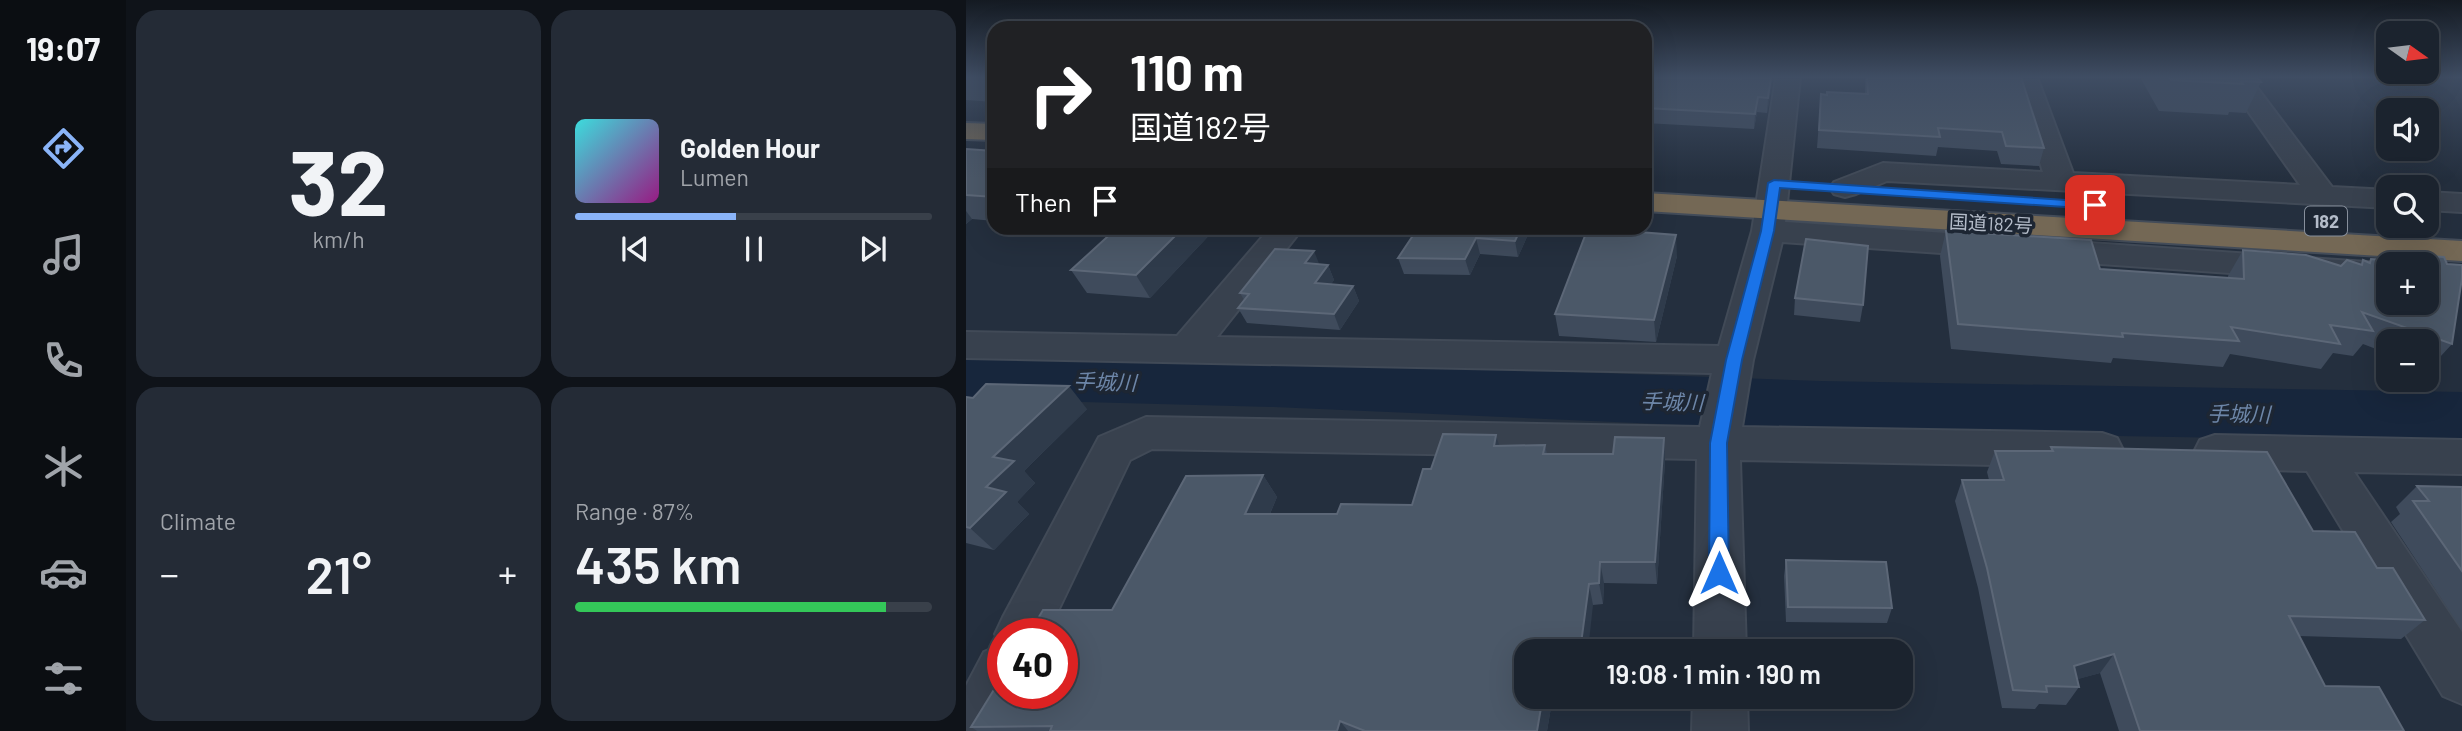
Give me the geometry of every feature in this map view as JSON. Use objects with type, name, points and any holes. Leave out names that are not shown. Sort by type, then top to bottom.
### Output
[{"type":"highway","points":[[966,131],[987,132]]},
{"type":"highway","points":[[966,156],[987,158]]},
{"type":"highway","name":"国道182号","points":[[1652,177],[1771,208],[1845,188],[2269,228],[2462,251]]},
{"type":"highway","name":"国道182号","points":[[1652,202],[2269,228],[2376,225]]},
{"type":"highway","points":[[2439,228],[2462,229]]},
{"type":"street","points":[[1720,639],[1720,435],[1733,366],[1771,208],[1784,111]]},
{"type":"street","points":[[2037,111],[2060,179]]},
{"type":"street","points":[[2261,111],[2323,196]]},
{"type":"street","points":[[1845,188],[1882,172],[2060,179],[2376,198]]},
{"type":"street","points":[[2439,202],[2462,203]]},
{"type":"street","points":[[1771,208],[2376,272]]},
{"type":"street","points":[[1186,350],[1281,235]]},
{"type":"street","points":[[2439,276],[2462,278]]},
{"type":"street","points":[[966,345],[1733,366]]},
{"type":"street","points":[[1029,618],[1114,449],[1146,433],[1720,435],[2138,451]]},
{"type":"street","points":[[2180,451],[2462,457]]},
{"type":"street","points":[[2319,454],[2462,678]]},
{"type":"street","points":[[972,731],[987,701]]},
{"type":"street","points":[[1720,709],[1720,731]]},
{"type":"building","points":[[1702,111],[1756,111],[1755,114]]},
{"type":"building","points":[[1820,111],[2032,111],[2044,148],[2006,146],[2002,132],[1938,128],[1940,137],[1819,130]]},
{"type":"building","points":[[966,149],[987,150],[987,196],[966,195]]},
{"type":"building","points":[[1946,231],[2091,240],[2100,269],[2244,279],[2243,250],[2306,255],[2341,266],[2347,260],[2362,265],[2363,260],[2370,263],[2371,259],[2376,259],[2376,315],[2439,315],[2439,257],[2444,257],[2447,264],[2462,265],[2452,344],[2439,339],[2439,329],[2410,329],[2362,312],[2373,331],[2330,325],[2340,344],[2231,327],[2239,341],[2122,333],[2123,337],[1958,324]]},
{"type":"building","points":[[1109,235],[1176,235],[1136,275],[1071,270]]},
{"type":"building","points":[[1413,235],[1518,235],[1515,241],[1476,238],[1465,259],[1398,258]]},
{"type":"building","points":[[1585,235],[1676,235],[1654,320],[1555,314]]},
{"type":"building","points":[[1806,239],[1868,246],[1863,305],[1795,298]]},
{"type":"building","points":[[1275,249],[1314,251],[1305,263],[1328,265],[1315,283],[1353,286],[1334,314],[1238,308],[1249,294],[1240,293]]},
{"type":"building","points":[[986,384],[1069,386],[993,457],[1014,461],[986,487],[1006,492],[970,528],[966,527],[966,397],[973,398]]},
{"type":"building","points":[[1443,434],[1496,435],[1494,446],[1545,445],[1543,454],[1613,454],[1615,437],[1664,438],[1655,562],[1600,562],[1599,583],[1589,584],[1582,639],[1514,639],[1514,709],[1541,709],[1537,731],[1365,731],[1340,721],[1337,731],[1050,731],[1052,726],[971,727],[987,701],[987,709],[1078,709],[1078,618],[1038,618],[1043,610],[1112,610],[1186,476],[1263,475],[1245,514],[1337,514],[1341,504],[1412,505],[1423,469],[1431,469]]},
{"type":"building","points":[[2051,447],[2267,452],[2313,531],[2355,532],[2377,568],[2393,568],[2425,620],[2289,616],[2325,686],[2379,687],[2404,731],[2140,731],[2114,654],[2074,666],[2079,687],[2046,686],[2047,692],[2013,690],[1987,568],[1962,480],[2004,480],[1995,451],[2053,451]]},
{"type":"building","points":[[2417,486],[2462,487],[2462,571],[2413,501],[2429,501]]},
{"type":"building","points":[[1786,560],[1886,562],[1892,608],[1788,607]]},
{"type":"waterway","name":"手城川","points":[[966,376],[1274,384],[1821,406],[2462,417]]},
{"type":"route","points":[[1719,573],[1718,443],[1734,360],[1768,231],[1774,183],[2095,205]]}]
